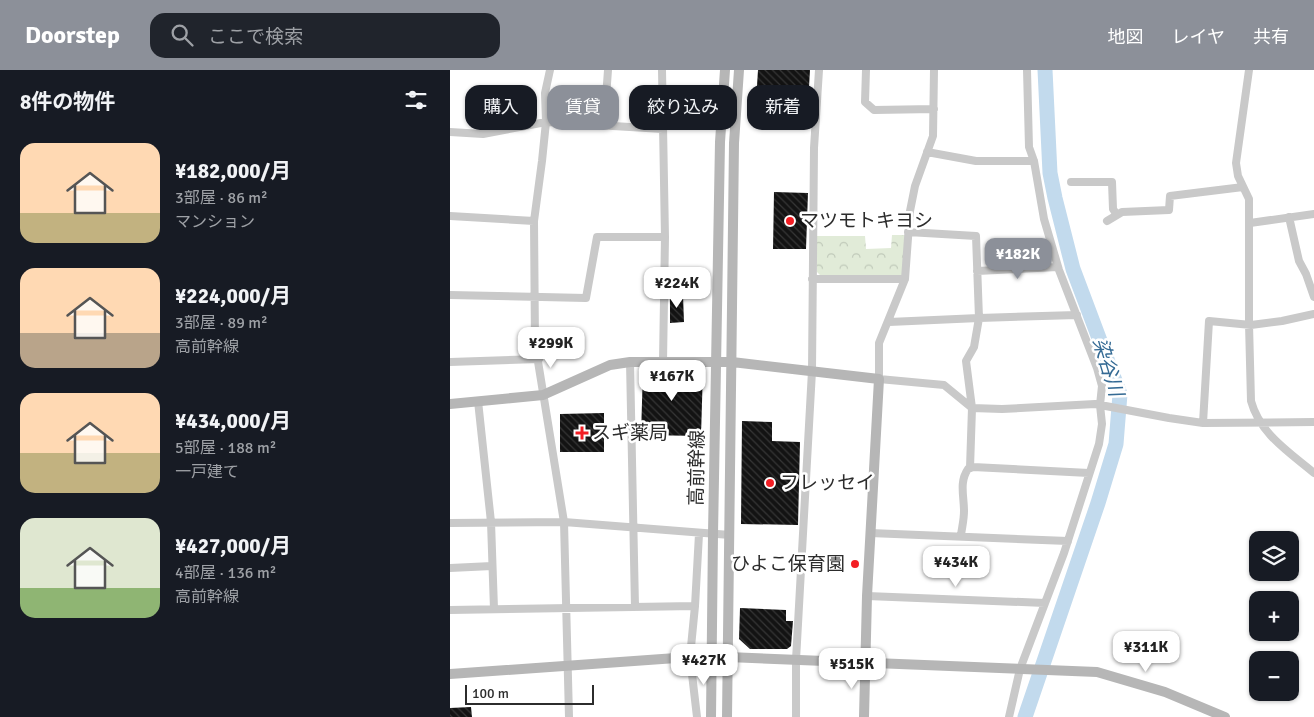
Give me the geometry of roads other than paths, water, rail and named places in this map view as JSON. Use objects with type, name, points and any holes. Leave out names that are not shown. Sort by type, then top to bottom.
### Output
[{"type":"street","points":[[550,70],[544,94],[546,122],[534,221],[535,342],[564,522],[569,717]]},
{"type":"street","points":[[607,85],[608,70]]},
{"type":"street","points":[[662,70],[662,85]]},
{"type":"street","name":"高前幹線","points":[[711,717],[720,142],[724,70]]},
{"type":"street","name":"高前幹線","points":[[727,717],[734,143],[739,70]]},
{"type":"street","points":[[796,717],[796,660],[812,371],[814,148],[819,70]]},
{"type":"street","points":[[866,70],[865,102],[874,110],[934,109]]},
{"type":"street","points":[[864,717],[866,596],[879,379],[879,343],[905,279],[908,232],[915,186],[933,136],[934,70]]},
{"type":"street","points":[[1009,717],[1022,669],[1068,540],[1099,444],[1102,424],[1100,405],[1102,386],[1091,351],[1058,267],[1044,219],[1034,161],[1029,147],[1027,70]]},
{"type":"street","points":[[1249,70],[1236,163],[1238,176],[1250,199],[1250,401],[1259,423],[1271,436],[1314,473]]},
{"type":"street","points":[[450,132],[483,134],[546,122]]},
{"type":"street","points":[[663,130],[665,237],[663,362]]},
{"type":"street","points":[[927,152],[976,161],[1034,161]]},
{"type":"street","points":[[1071,182],[1112,182],[1113,209],[1117,215]]},
{"type":"street","points":[[1107,222],[1122,212],[1169,210],[1170,196],[1243,187]]},
{"type":"street","points":[[1250,223],[1314,214]]},
{"type":"street","points":[[450,216],[534,221]]},
{"type":"street","points":[[1289,217],[1299,261],[1314,297]]},
{"type":"street","points":[[908,232],[976,236],[979,318],[974,347],[966,361],[972,408],[970,468],[963,476],[962,485],[964,509],[961,535]]},
{"type":"street","points":[[450,295],[586,298],[597,237],[665,237]]},
{"type":"street","points":[[977,271],[1058,267]]},
{"type":"street","points":[[812,279],[905,279]]},
{"type":"street","points":[[1203,423],[1209,321],[1249,324],[1282,321],[1314,314]]},
{"type":"street","points":[[889,322],[1077,315]]},
{"type":"street","points":[[450,362],[539,359]]},
{"type":"street","points":[[630,362],[635,607]]},
{"type":"street","points":[[450,404],[543,395],[610,365],[630,362],[732,362],[944,385],[972,408],[1002,409],[1100,405],[1203,423],[1314,422]]},
{"type":"street","points":[[478,401],[491,522],[494,609]]},
{"type":"street","points":[[970,468],[1089,473]]},
{"type":"street","points":[[450,523],[564,522],[730,535]]},
{"type":"street","points":[[870,532],[1068,540]]},
{"type":"street","points":[[696,717],[690,657],[699,534]]},
{"type":"street","points":[[450,568],[492,566]]},
{"type":"street","points":[[866,596],[1045,603]]},
{"type":"street","points":[[450,610],[695,606]]},
{"type":"street","points":[[450,674],[690,657],[1097,672],[1165,692],[1225,717]]},
{"type":"waterway","name":"染谷川","points":[[1025,717],[1098,503],[1116,444],[1120,394],[1073,269],[1055,198],[1050,173],[1045,70]]},
{"type":"place","name":"マツモトキヨシ","points":[[790,221]]},
{"type":"place","name":"スギ薬局","points":[[582,433]]},
{"type":"place","name":"フレッセイ","points":[[770,483]]},
{"type":"place","name":"ひよこ保育園","points":[[855,564]]}]
